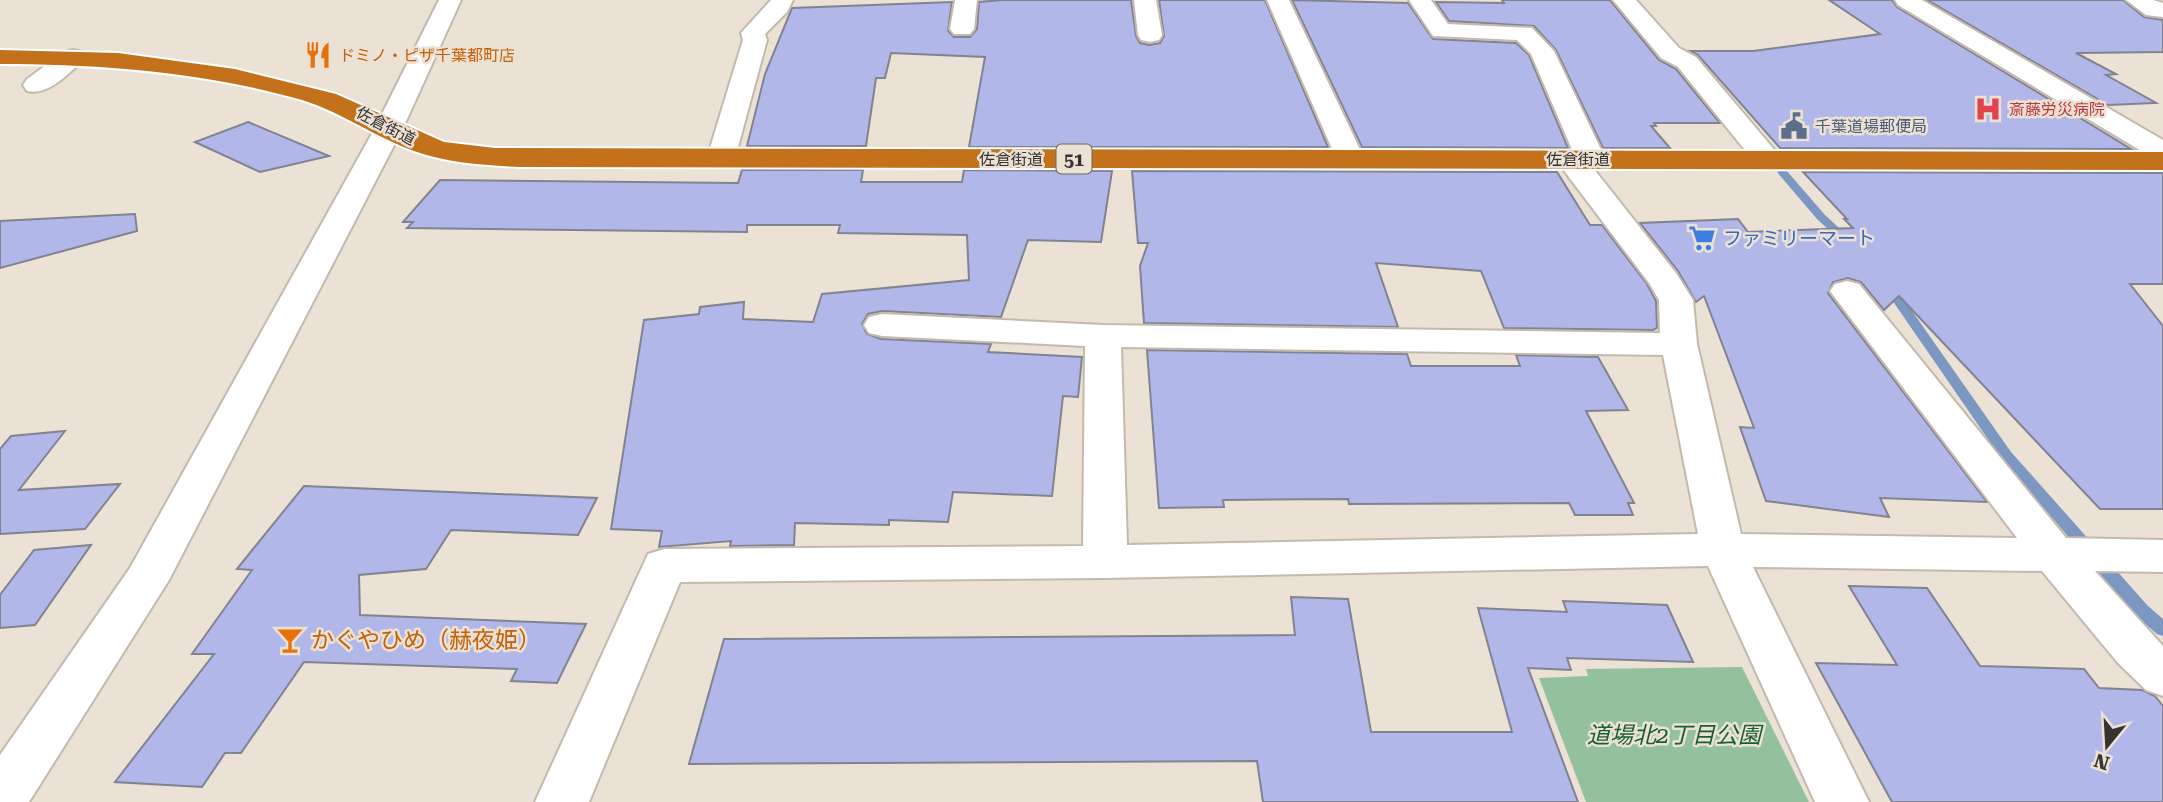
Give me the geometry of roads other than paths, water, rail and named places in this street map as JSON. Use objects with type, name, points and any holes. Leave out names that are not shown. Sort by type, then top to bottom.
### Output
[{"type":"highway","name":"佐倉街道","points":[[0,57],[73,57],[142,63],[271,86],[335,102],[428,147],[481,156],[2163,161]]},
{"type":"street","points":[[0,800],[146,580],[389,128],[450,0]]},
{"type":"street","points":[[721,158],[755,40],[753,33],[779,7],[782,0]]},
{"type":"street","points":[[962,29],[966,0]]},
{"type":"street","points":[[1145,0],[1150,35]]},
{"type":"street","points":[[1278,0],[1350,158]]},
{"type":"street","points":[[1420,0],[1441,31],[1523,33],[1542,51],[1581,160],[1676,300],[1679,344],[1723,550],[1842,802]]},
{"type":"street","points":[[1623,0],[1670,53],[1687,62],[1768,159]]},
{"type":"street","points":[[1906,0],[2163,152]]},
{"type":"street","points":[[2137,0],[2154,10],[2163,10]]},
{"type":"street","points":[[36,85],[73,57]]},
{"type":"street","points":[[1847,291],[2065,553],[2134,650],[2163,676]]},
{"type":"street","points":[[882,325],[1103,337],[1679,344]]},
{"type":"street","points":[[1103,337],[1105,562]]},
{"type":"street","points":[[562,802],[664,566],[1105,562],[1723,550],[2146,555]]},
{"type":"waterway","points":[[1782,172],[1821,217],[1847,241]]},
{"type":"waterway","points":[[1887,284],[2006,455],[2142,611],[2163,629]]},
{"type":"place","name":"ドミノ・ピザ千葉都町店","points":[[318,55]]},
{"type":"place","name":"斎藤労災病院","points":[[1988,109]]},
{"type":"place","name":"千葉道場郵便局","points":[[1794,126]]},
{"type":"place","name":"ファミリーマート","points":[[1702,238]]},
{"type":"place","name":"かぐやひめ（赫夜姫）","points":[[290,640]]},
{"type":"park label","name":"道場北2丁目公園","points":[[1674,735]]}]
